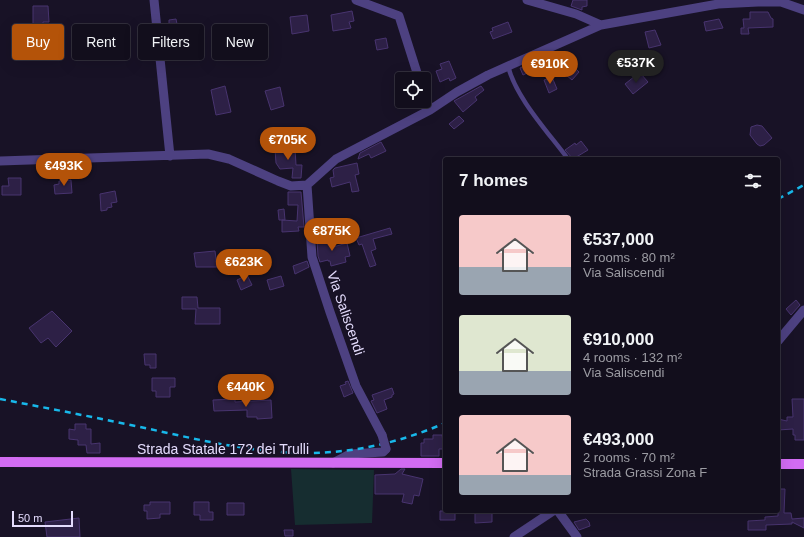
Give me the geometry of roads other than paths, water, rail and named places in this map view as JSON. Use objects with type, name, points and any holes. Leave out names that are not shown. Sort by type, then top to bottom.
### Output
[{"type":"main road","name":"Strada Statale 172 dei Trulli","points":[[0,462],[443,463]]},
{"type":"main road","points":[[780,464],[804,464]]},
{"type":"street","points":[[154,0],[170,156]]},
{"type":"street","points":[[356,0],[399,16],[417,72]]},
{"type":"street","points":[[527,0],[576,14],[601,25]]},
{"type":"street","points":[[0,161],[208,154],[229,159],[291,186],[307,184],[336,159],[430,110],[457,92],[488,75],[601,25],[718,4],[780,1],[804,10]]},
{"type":"street","name":"Via Saliscendi","points":[[307,184],[312,257],[356,386],[382,435],[386,449],[383,452],[350,454],[333,463]]},
{"type":"street","points":[[780,339],[804,310]]},
{"type":"street","points":[[514,537],[550,513]]},
{"type":"street","points":[[559,513],[577,537]]},
{"type":"lane","points":[[508,66],[511,79],[523,99],[566,157]]},
{"type":"railway","points":[[780,198],[804,185]]},
{"type":"railway","points":[[0,399],[221,444],[292,453],[337,452],[359,449],[403,438],[443,424]]}]
